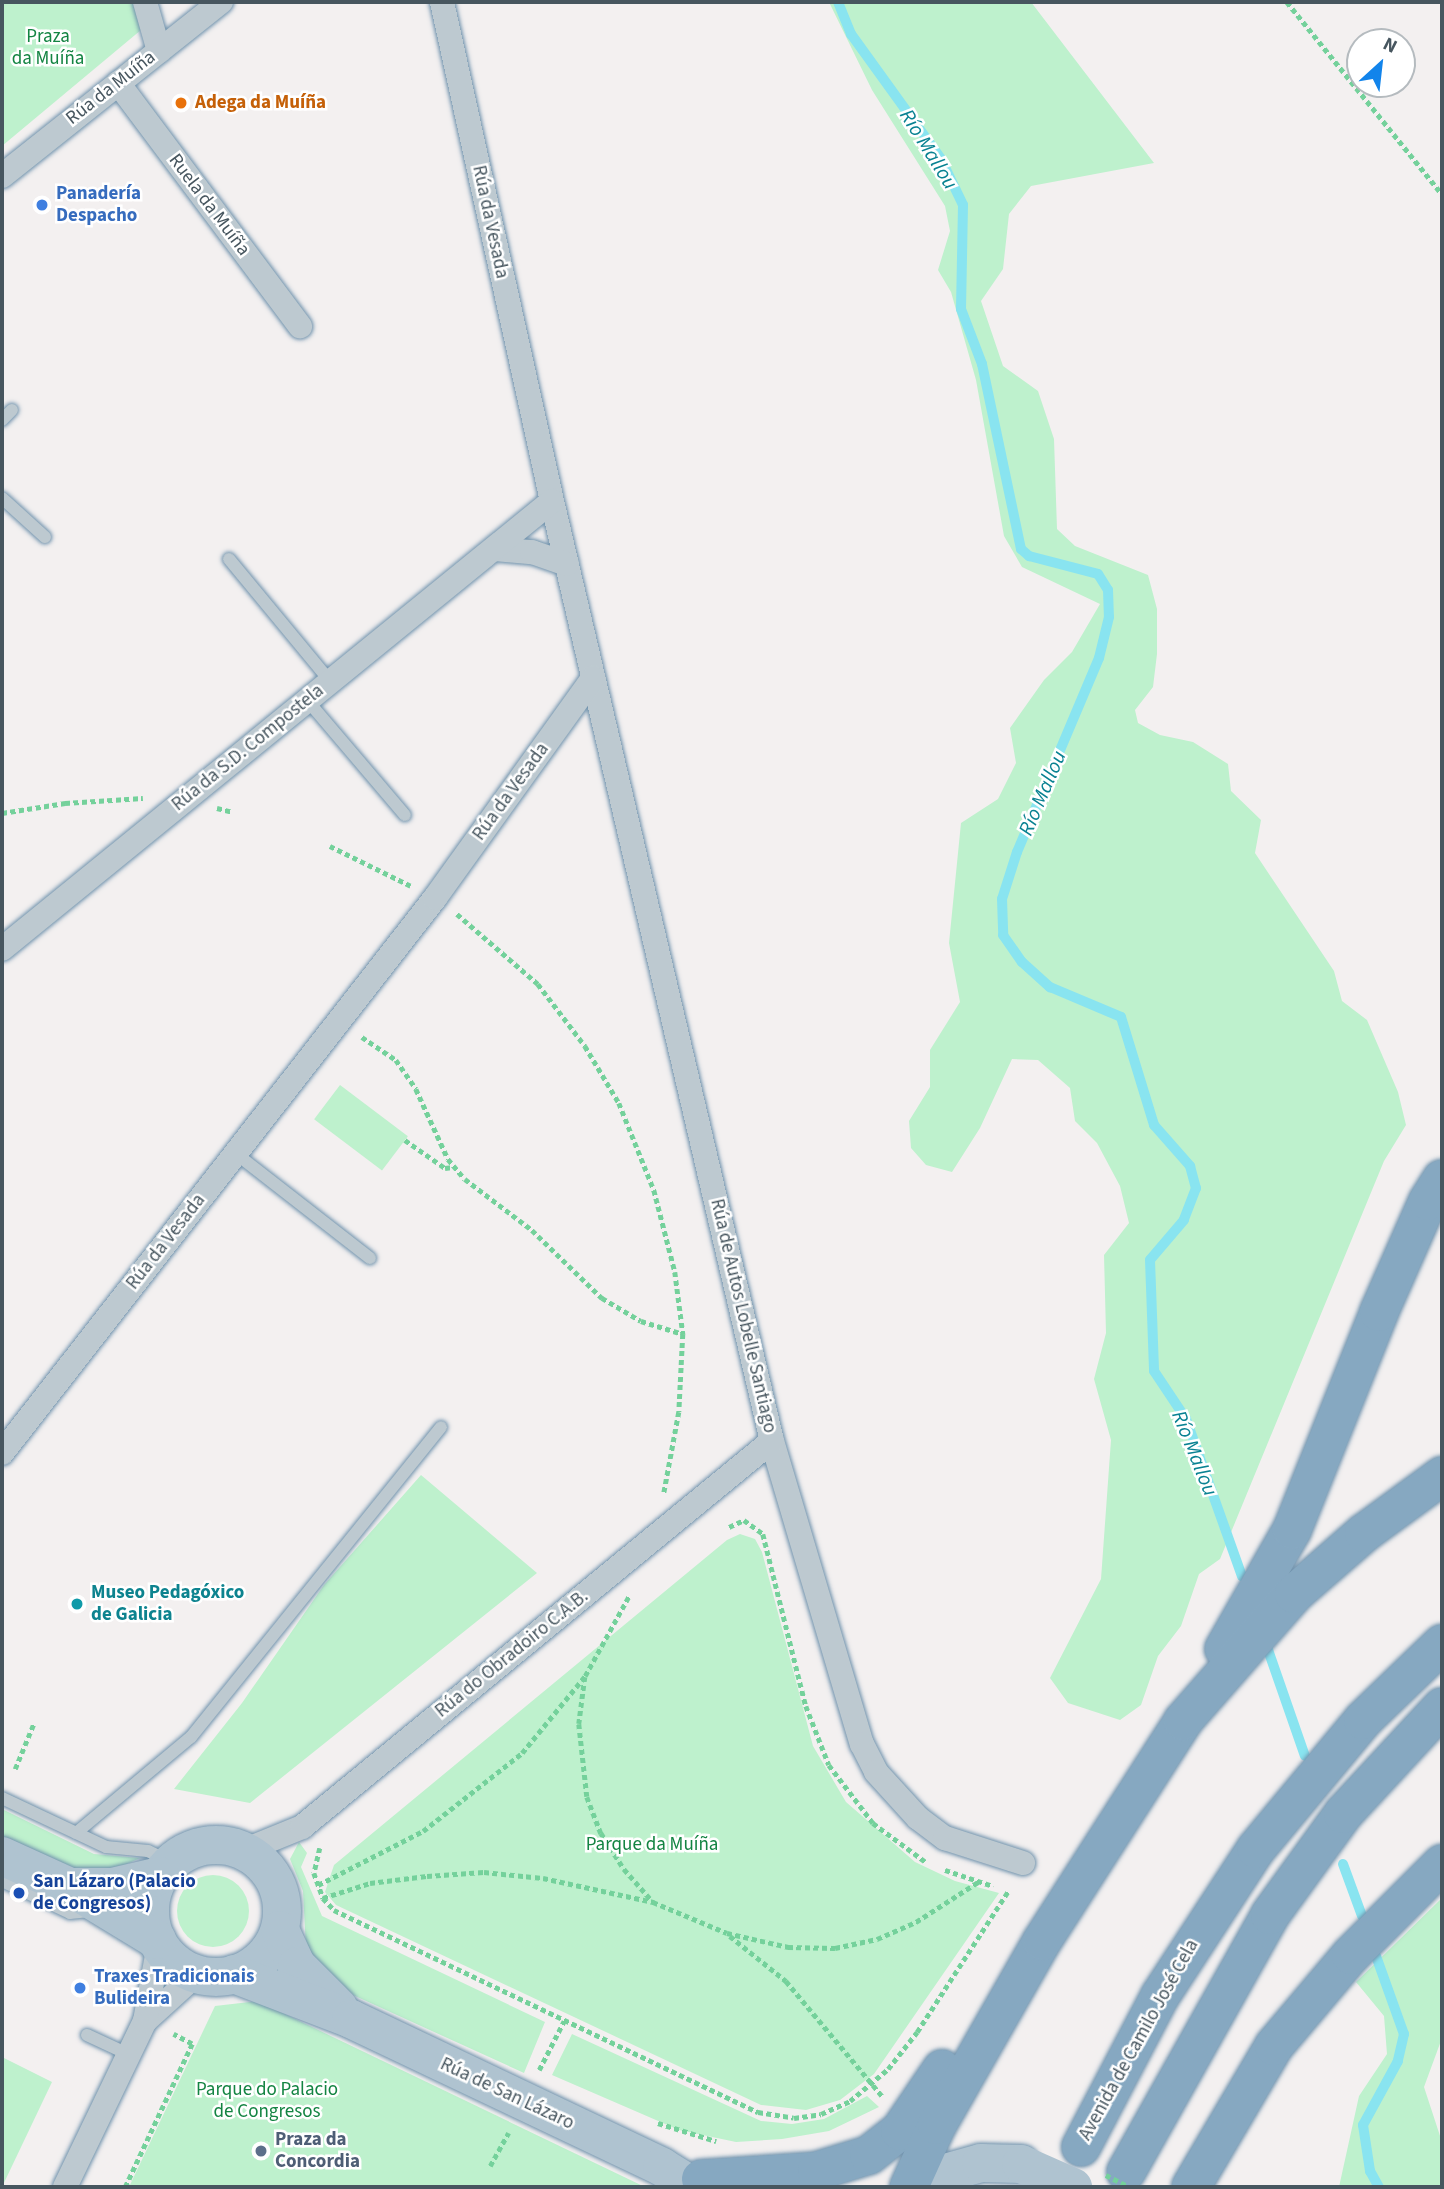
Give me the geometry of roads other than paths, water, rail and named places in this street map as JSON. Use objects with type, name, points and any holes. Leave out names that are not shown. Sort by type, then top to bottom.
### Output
[{"type":"highway","points":[[909,2187],[937,2125],[1042,1941],[1183,1721],[1292,1531],[1379,1312],[1442,1180]]},
{"type":"highway","points":[[1183,1721],[1294,1594],[1364,1533],[1442,1476]]},
{"type":"highway","name":"Avenida de Camilo José Cela","points":[[1080,2147],[1160,1996],[1256,1849],[1363,1720],[1441,1642]]},
{"type":"highway","points":[[1126,2172],[1270,1915],[1343,1814],[1435,1718]]},
{"type":"highway","points":[[1191,2187],[1206,2154],[1274,2046],[1351,1955],[1442,1864]]},
{"type":"highway","points":[[706,2184],[817,2171],[869,2155],[900,2132],[969,2028],[1042,1941]]},
{"type":"main road","points":[[2,1856],[70,1887],[158,1943],[180,1966],[216,1974],[254,1965],[269,1951],[280,1930],[281,1899],[267,1868],[243,1851],[221,1845],[202,1846],[166,1869],[112,1887],[70,1887]]},
{"type":"main road","points":[[158,1943],[150,1916],[166,1869]]},
{"type":"main road","name":"Rúa de San Lázaro","points":[[280,1930],[298,1966],[351,2019]]},
{"type":"main road","name":"Rúa de San Lázaro","points":[[216,1974],[351,2019],[662,2167],[706,2184]]},
{"type":"main road","points":[[915,2187],[938,2175],[981,2164],[1021,2164],[1073,2187]]},
{"type":"street","points":[[145,2],[159,51]]},
{"type":"street","name":"Rúa da Muíña","points":[[2,176],[222,2]]},
{"type":"street","name":"Rúa da Vesada","points":[[2,1453],[435,898],[593,678],[442,2]]},
{"type":"street","name":"Ruela da Muíña","points":[[118,83],[300,326]]},
{"type":"street","name":"Rúa da S.D. Compostela","points":[[2,949],[552,501]]},
{"type":"street","points":[[495,549],[532,552],[567,564]]},
{"type":"street","name":"Rúa de Autos Lobelle Santiago","points":[[593,678],[772,1441],[862,1744],[876,1772],[910,1811],[945,1838],[1023,1863]]},
{"type":"street","name":"Rúa do Obradoiro C.A.B.","points":[[243,1851],[302,1827],[772,1441]]},
{"type":"street","points":[[70,2186],[145,2021],[158,1943]]},
{"type":"street","points":[[145,2021],[216,1974]]},
{"type":"lane","points":[[2,420],[12,410]]},
{"type":"lane","points":[[2,498],[45,537]]},
{"type":"lane","points":[[229,559],[330,681]]},
{"type":"lane","points":[[307,700],[405,816]]},
{"type":"lane","points":[[235,1153],[370,1258]]},
{"type":"lane","points":[[76,1833],[191,1737],[441,1427]]},
{"type":"lane","points":[[2,1798],[106,1847],[148,1851],[166,1869]]},
{"type":"lane","points":[[2,1881],[69,1913],[103,1909]]},
{"type":"lane","points":[[87,2035],[128,2054]]},
{"type":"waterway","name":"Río Mallou","points":[[838,2],[851,34],[941,159],[963,205],[961,309],[982,364],[1021,549],[1029,556],[1098,574],[1108,590],[1109,617],[1099,658],[1017,852],[1002,899],[1003,935],[1022,962],[1050,987],[1121,1017],[1154,1125],[1190,1166],[1196,1188],[1184,1220],[1150,1260],[1154,1371],[1186,1419],[1242,1576]]},
{"type":"waterway","name":"Río Mallou","points":[[1267,1647],[1305,1756]]},
{"type":"waterway","name":"Río Mallou","points":[[1343,1864],[1362,1916]]},
{"type":"waterway","name":"Río Mallou","points":[[1376,1956],[1404,2034],[1398,2061],[1363,2125],[1370,2171],[1379,2187]]},
{"type":"place","name":"Adega da Muíña","points":[[181,103]]},
{"type":"place","name":"Panadería Despacho","points":[[42,205]]},
{"type":"place","name":"Museo Pedagóxico de Galicia","points":[[77,1604]]},
{"type":"place","name":"San Lázaro (Palacio de Congresos)","points":[[19,1893]]},
{"type":"place","name":"Traxes Tradicionais Bulideira","points":[[80,1988]]},
{"type":"place","name":"Praza da Concordia","points":[[261,2151]]},
{"type":"park label","name":"Praza da Muíña","points":[[48,48]]},
{"type":"park label","name":"Parque da Muíña","points":[[652,1845]]},
{"type":"park label","name":"Parque do Palacio de Congresos","points":[[267,2101]]}]
